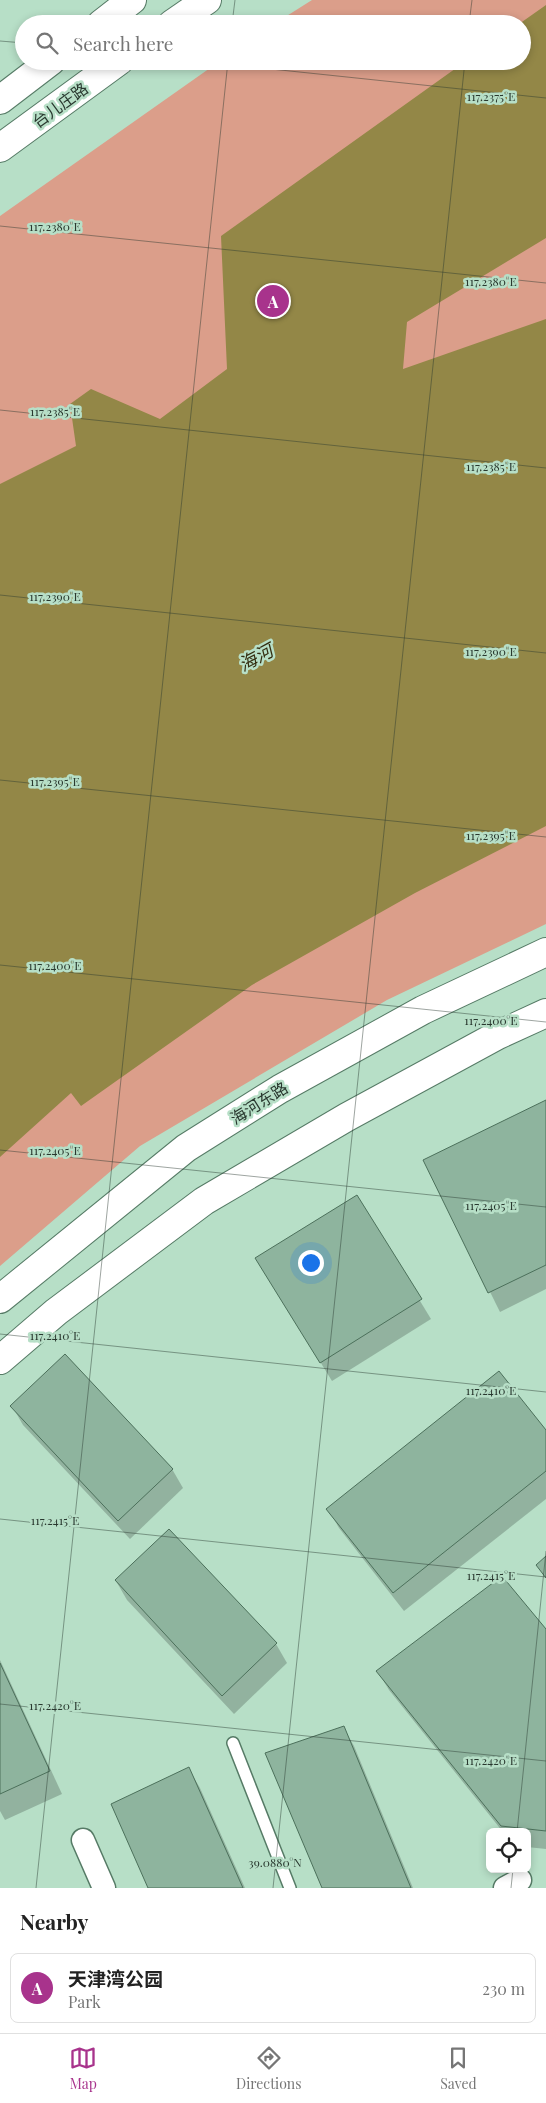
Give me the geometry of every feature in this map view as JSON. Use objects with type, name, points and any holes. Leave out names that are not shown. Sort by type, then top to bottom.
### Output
[{"type":"main road","points":[[113,15],[132,0]]},
{"type":"main road","points":[[185,15],[207,0]]},
{"type":"main road","points":[[0,100],[40,70]]},
{"type":"main road","name":"台儿庄路","points":[[0,148],[107,70]]},
{"type":"main road","name":"海河东路","points":[[0,1299],[186,1148],[280,1089],[423,1010],[546,952]]},
{"type":"main road","points":[[0,1360],[56,1312],[204,1201],[347,1117],[498,1035],[546,1013]]},
{"type":"street","points":[[83,1840],[104,1888]]},
{"type":"lane","points":[[233,1743],[290,1888]]},
{"type":"shaded area","points":[[312,0],[546,0],[546,924],[387,1000],[140,1146],[0,1266],[0,216],[207,70],[531,70],[531,15],[288,15]]},
{"type":"water","name":"海河","points":[[546,5],[546,238],[407,322],[403,369],[546,319],[546,826],[415,893],[252,985],[81,1106],[71,1093],[0,1157],[0,484],[76,446],[70,404],[91,389],[160,419],[227,369],[221,236],[453,70],[531,70],[531,16]]},
{"type":"building","points":[[546,1100],[546,1265],[488,1293],[423,1160]]},
{"type":"building","points":[[357,1195],[422,1299],[320,1363],[255,1258]]},
{"type":"building","points":[[65,1354],[173,1469],[118,1521],[10,1406]]},
{"type":"building","points":[[499,1371],[546,1430],[546,1471],[393,1593],[326,1509]]},
{"type":"building","points":[[169,1529],[277,1643],[222,1696],[115,1580]]},
{"type":"building","points":[[546,1556],[546,1578],[536,1565]]},
{"type":"building","points":[[502,1576],[546,1629],[546,1831],[501,1826],[376,1671]]},
{"type":"building","points":[[0,1663],[50,1771],[0,1794]]},
{"type":"building","points":[[344,1726],[411,1888],[322,1888],[265,1753]]},
{"type":"building","points":[[189,1767],[243,1888],[148,1888],[111,1804]]},
{"type":"place","name":"天津湾公园","points":[[273,301]]}]
